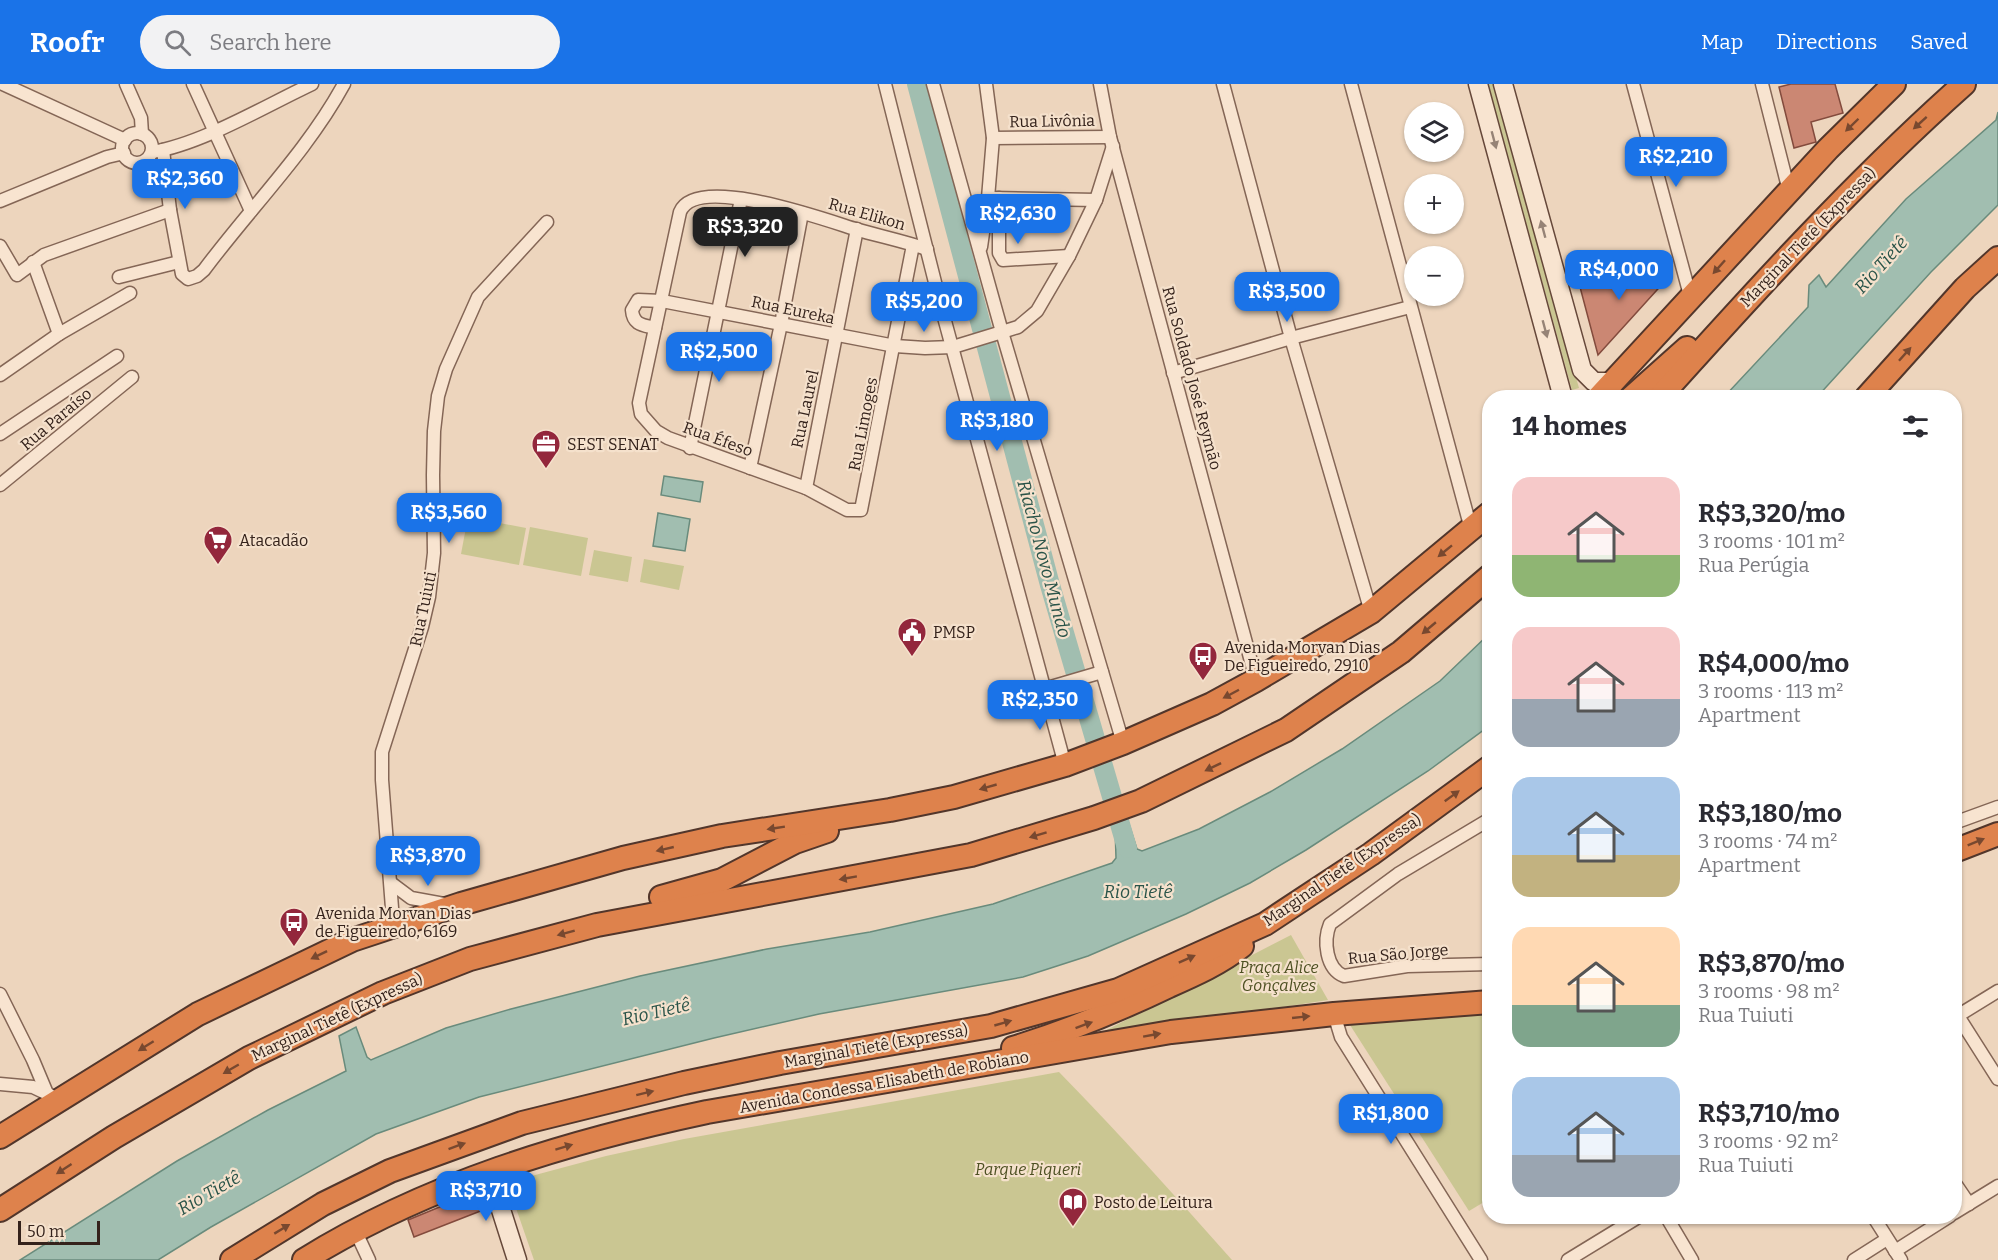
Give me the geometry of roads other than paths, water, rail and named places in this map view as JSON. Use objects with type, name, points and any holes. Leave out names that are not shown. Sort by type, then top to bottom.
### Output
[{"type":"highway","name":"Marginal Tietê (Expressa)","points":[[1666,390],[1896,144],[1964,84]]},
{"type":"highway","points":[[1606,390],[1888,87]]},
{"type":"highway","points":[[1873,390],[1965,288],[1998,258]]},
{"type":"highway","points":[[1640,390],[1687,348],[1720,330]]},
{"type":"highway","points":[[0,1137],[52,1096],[198,1014],[339,946],[373,933],[461,904],[623,858],[722,836],[890,810],[954,797],[1074,762],[1118,746],[1212,704],[1371,612],[1482,520]]},
{"type":"highway","name":"Marginal Tietê (Expressa)","points":[[0,1210],[114,1137],[249,1058],[383,993],[470,959],[597,925],[972,855],[1094,818],[1141,801],[1286,730],[1401,651],[1482,583]]},
{"type":"highway","name":"Marginal Tietê (Expressa)","points":[[232,1260],[323,1204],[390,1171],[522,1123],[684,1083],[780,1063],[992,1026],[1118,990],[1265,924],[1371,854],[1482,773]]},
{"type":"highway","points":[[597,925],[615,909],[696,889],[722,880],[795,842],[817,833],[882,817],[890,810]]},
{"type":"highway","points":[[1962,848],[1998,834]]},
{"type":"highway","points":[[888,1082],[897,1075],[1007,1050],[1106,1016],[1225,958],[1253,937],[1265,924]]},
{"type":"highway","name":"Avenida Condessa Elisabeth de Robiano","points":[[304,1260],[391,1211],[489,1172],[638,1127],[1171,1032],[1334,1014],[1482,1003]]},
{"type":"main road","points":[[1478,84],[1561,390]]},
{"type":"main road","points":[[1503,84],[1582,370],[1606,390]]},
{"type":"main road","points":[[489,1172],[517,1260]]},
{"type":"street","points":[[3,84],[125,140]]},
{"type":"street","points":[[126,84],[141,118],[142,134]]},
{"type":"street","points":[[193,84],[251,211]]},
{"type":"street","points":[[312,84],[213,131],[157,151],[139,163],[130,161],[124,153],[125,140],[132,134],[142,134],[150,140],[157,151],[181,268],[188,279],[198,276],[251,211],[308,139],[344,84]]},
{"type":"street","points":[[885,84],[1044,689],[1074,762]]},
{"type":"street","points":[[933,84],[980,253],[997,334],[1102,672],[1118,746]]},
{"type":"street","points":[[986,84],[993,138],[994,198],[999,253],[1003,260],[1069,256]]},
{"type":"street","name":"Rua Soldado José Reymão","points":[[1100,84],[1112,141],[1256,680]]},
{"type":"street","points":[[1223,84],[1291,338],[1371,612]]},
{"type":"street","points":[[1351,84],[1404,283]]},
{"type":"street","points":[[1633,84],[1691,299]]},
{"type":"street","points":[[1761,84],[1789,191]]},
{"type":"street","name":"Rua Livônia","points":[[993,138],[1112,141]]},
{"type":"street","name":"Rua Eureka","points":[[655,328],[638,324],[632,314],[636,302],[649,299],[662,301],[837,336],[895,346],[925,348],[953,346],[1018,327],[1037,311],[1069,256],[1096,200],[1112,141]]},
{"type":"street","points":[[0,201],[107,157],[124,153]]},
{"type":"street","name":"Rua Elikon","points":[[662,301],[682,207],[688,202],[704,198],[741,199],[768,203],[927,249]]},
{"type":"street","points":[[980,253],[994,198]]},
{"type":"street","points":[[994,198],[1096,200]]},
{"type":"street","points":[[690,448],[741,199]]},
{"type":"street","points":[[0,246],[17,275],[44,255],[170,210]]},
{"type":"street","points":[[750,468],[802,213]]},
{"type":"street","name":"Rua Tuiuti","points":[[373,933],[390,914],[392,908],[382,752],[422,627],[429,597],[434,553],[434,431],[438,396],[450,358],[478,297],[547,222]]},
{"type":"street","name":"Rua Laurel","points":[[806,488],[857,229]]},
{"type":"street","name":"Rua Limoges","points":[[863,507],[913,245]]},
{"type":"street","points":[[33,262],[59,334]]},
{"type":"street","points":[[119,277],[181,268]]},
{"type":"street","points":[[0,375],[59,334],[130,293]]},
{"type":"street","name":"Rua Éfeso","points":[[662,301],[639,407],[641,414],[656,431],[690,448],[806,488],[847,510],[859,510],[863,507]]},
{"type":"street","points":[[1173,373],[1410,306],[1471,530]]},
{"type":"street","points":[[0,434],[117,356]]},
{"type":"street","name":"Rua Paraíso","points":[[0,485],[132,377]]},
{"type":"street","points":[[1044,689],[1102,672]]},
{"type":"street","points":[[1962,820],[1998,807]]},
{"type":"street","name":"Rua São Jorge","points":[[1482,824],[1398,874],[1330,924],[1326,944],[1331,963],[1337,973],[1344,976],[1407,966],[1482,964]]},
{"type":"street","points":[[391,883],[411,898],[440,904],[461,904]]},
{"type":"street","points":[[1962,1013],[1998,991]]},
{"type":"street","points":[[0,994],[52,1096]]},
{"type":"street","points":[[1334,1014],[1341,1037],[1481,1260]]},
{"type":"street","points":[[1962,1026],[1998,1079]]},
{"type":"street","points":[[0,1084],[33,1087],[52,1096]]},
{"type":"street","points":[[1962,1209],[1998,1186]]},
{"type":"street","points":[[1962,1194],[1969,1204]]},
{"type":"street","points":[[1568,1260],[1627,1224]]},
{"type":"street","points":[[1671,1224],[1692,1260]]},
{"type":"street","points":[[1878,1224],[1898,1255],[1939,1224]]},
{"type":"street","points":[[355,1230],[369,1260]]},
{"type":"street","points":[[1854,1260],[1887,1239]]},
{"type":"water","name":"Rio Tietê","points":[[1998,112],[1998,205],[1931,272],[1823,390],[1731,390],[1808,307],[1809,285],[1819,275],[1826,287],[1906,199],[1996,120]]},
{"type":"water","points":[[664,476],[703,482],[700,502],[661,495]]},
{"type":"water","points":[[658,513],[690,519],[685,551],[653,546]]},
{"type":"water","name":"Rio Tietê","points":[[1482,641],[1482,731],[1428,771],[1306,850],[1250,883],[1186,914],[1088,956],[1023,977],[819,1014],[479,1097],[376,1134],[211,1227],[158,1260],[20,1260],[177,1161],[268,1110],[346,1071],[339,1036],[356,1027],[367,1057],[371,1060],[446,1028],[640,976],[767,949],[870,932],[993,904],[1112,863],[1116,858],[1115,826],[1128,821],[1137,849],[1142,851],[1199,829],[1270,792],[1342,749],[1440,681]]},
{"type":"waterway","name":"Riacho Novo Mundo","points":[[917,84],[1050,585],[1127,848]]},
{"type":"place","name":"SEST SENAT","points":[[546,470]]},
{"type":"place","name":"Atacadão","points":[[218,566]]},
{"type":"place","name":"PMSP","points":[[912,658]]},
{"type":"place","name":"Avenida Morvan Dias De Figueiredo, 2910","points":[[1203,682]]},
{"type":"place","name":"Avenida Morvan Dias de Figueiredo, 6169","points":[[294,948]]},
{"type":"place","name":"Posto de Leitura","points":[[1073,1228]]},
{"type":"park label","name":"Praça Alice Gonçalves","points":[[1279,976]]},
{"type":"park label","name":"Parque Piqueri","points":[[1028,1169]]}]
